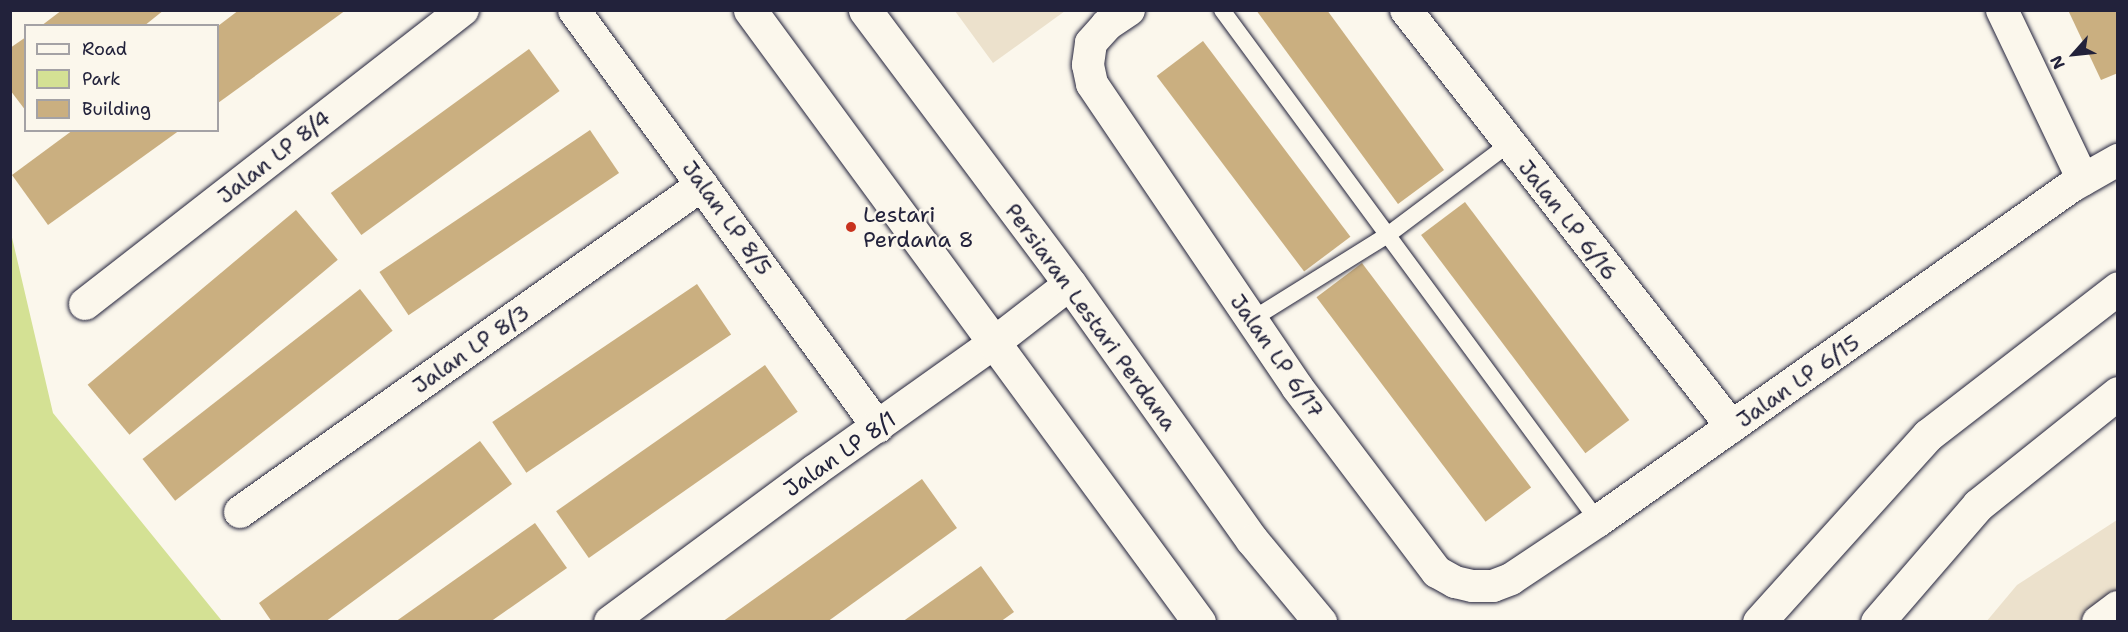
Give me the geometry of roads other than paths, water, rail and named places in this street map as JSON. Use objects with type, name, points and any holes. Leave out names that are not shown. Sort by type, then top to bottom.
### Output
[{"type":"main road","points":[[750,10],[1199,621]]},
{"type":"main road","name":"Persiaran Lestari Perdana","points":[[865,10],[1070,284],[1252,540],[1320,621]]},
{"type":"main road","points":[[1759,621],[1928,435],[2118,288]]},
{"type":"main road","points":[[1876,621],[1978,505],[2118,393]]},
{"type":"street","name":"Jalan LP 8/4","points":[[85,304],[463,10]]},
{"type":"street","name":"Jalan LP 8/5","points":[[574,10],[878,427]]},
{"type":"street","name":"Jalan LP 6/17","points":[[1129,10],[1107,25],[1091,43],[1088,65],[1092,84],[1297,387],[1437,572],[1455,582],[1473,586]]},
{"type":"street","name":"Jalan LP 6/16","points":[[1407,10],[1509,144],[1732,427]]},
{"type":"street","points":[[2002,10],[2083,180]]},
{"type":"street","name":"Jalan LP 6/15","points":[[1473,586],[1493,586],[1511,579],[1598,521],[2083,180],[2118,160]]},
{"type":"street","name":"Jalan LP 8/3","points":[[240,512],[702,185]]},
{"type":"street","name":"Jalan LP 8/1","points":[[627,617],[814,471],[994,343],[1070,284]]},
{"type":"street","points":[[2098,621],[2118,607]]},
{"type":"lane","points":[[1222,10],[1598,521]]},
{"type":"lane","points":[[1251,320],[1389,234],[1509,144]]},
{"type":"place","name":"Lestari Perdana 8","points":[[851,227]]}]
